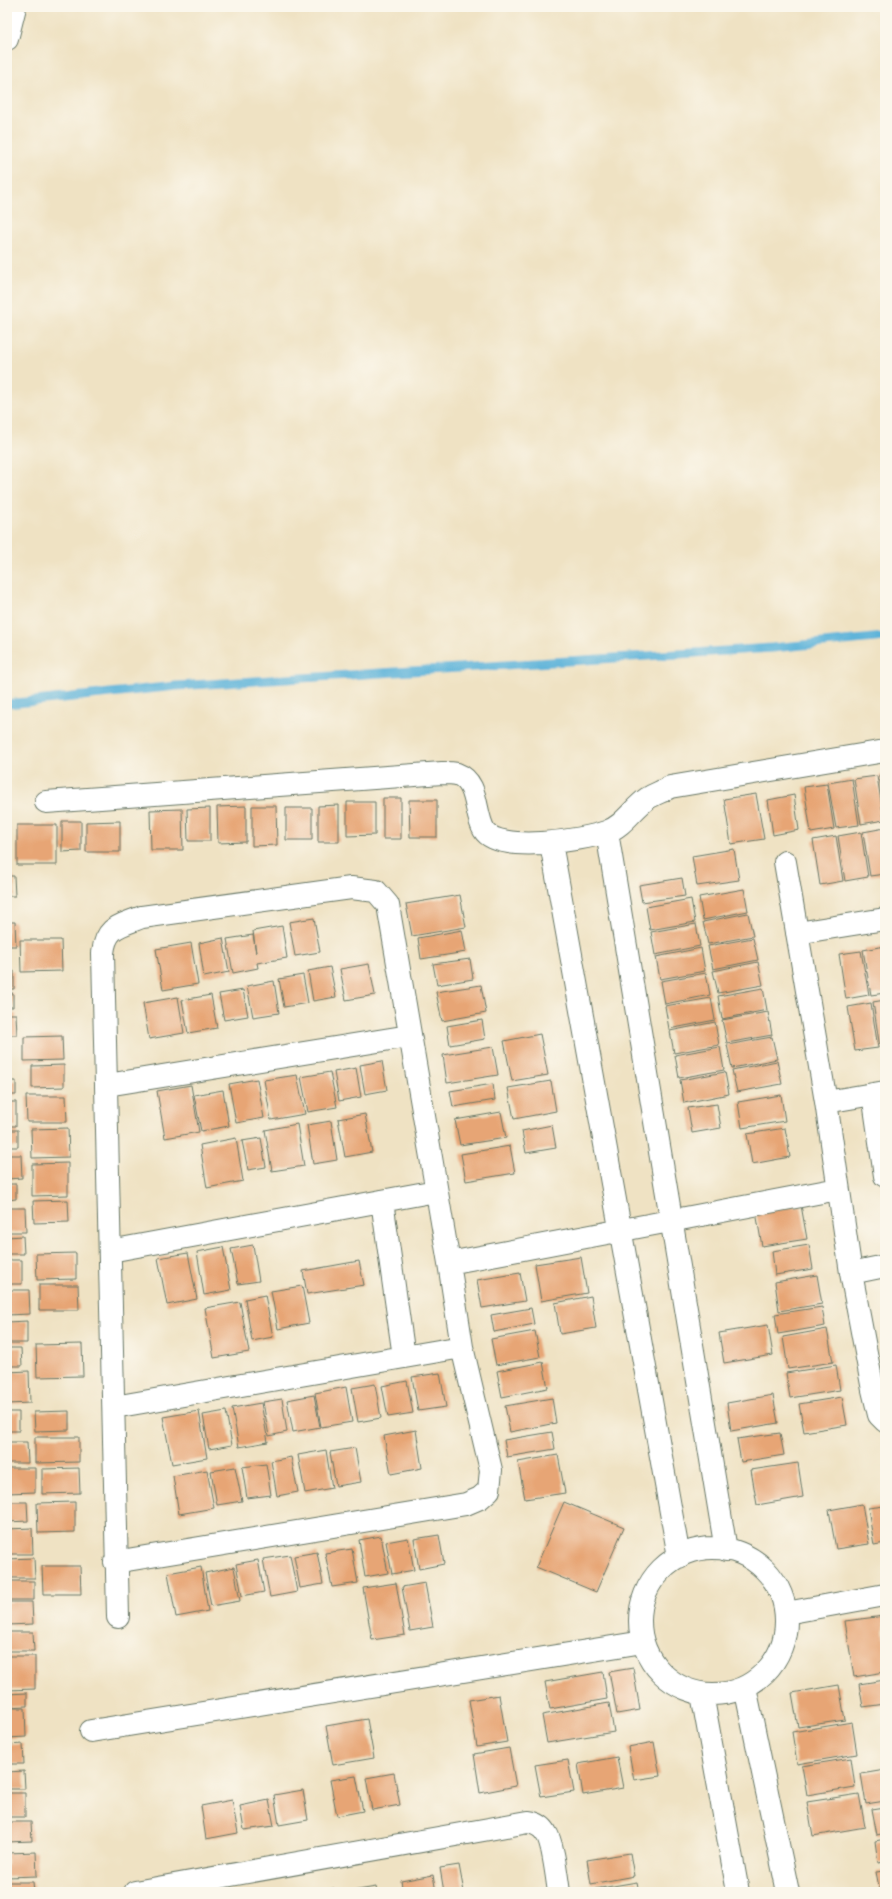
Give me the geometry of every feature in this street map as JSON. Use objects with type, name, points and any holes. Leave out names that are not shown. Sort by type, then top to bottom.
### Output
[{"type":"street","points":[[7,39],[15,7]]},
{"type":"street","points":[[46,802],[442,773],[457,774],[468,782],[484,830],[494,840],[505,842],[551,843],[607,832],[625,821],[649,798],[670,787],[885,751]]},
{"type":"street","points":[[607,832],[726,1550]]},
{"type":"street","points":[[551,843],[679,1556]]},
{"type":"street","points":[[785,862],[826,1102],[851,1273],[873,1390],[879,1415],[885,1421]]},
{"type":"street","points":[[115,1562],[466,1504],[480,1498],[489,1490],[491,1470],[462,1347],[388,905],[376,891],[351,888],[142,917],[111,930],[104,940],[103,953],[114,1406],[115,1562],[118,1618]]},
{"type":"street","points":[[797,933],[885,919]]},
{"type":"street","points":[[107,1085],[409,1036]]},
{"type":"street","points":[[826,1102],[879,1093],[885,1176]]},
{"type":"street","points":[[449,1263],[620,1229],[838,1189]]},
{"type":"street","points":[[110,1251],[436,1191]]},
{"type":"street","points":[[382,1201],[404,1357]]},
{"type":"street","points":[[851,1273],[885,1266]]},
{"type":"street","points":[[114,1406],[462,1347]]},
{"type":"street","points":[[702,1549],[726,1550],[744,1555],[760,1565],[773,1578],[782,1595],[786,1613],[784,1642],[770,1669],[746,1687],[724,1694],[702,1694],[683,1688],[665,1676],[652,1661],[643,1642],[640,1622],[642,1603],[650,1584],[663,1568],[679,1556],[702,1549]]},
{"type":"street","points":[[786,1613],[885,1595]]},
{"type":"street","points":[[91,1731],[643,1642]]},
{"type":"street","points":[[746,1687],[788,1892]]},
{"type":"street","points":[[702,1694],[738,1892]]},
{"type":"street","points":[[135,1892],[528,1822],[535,1823],[549,1838],[559,1892]]},
{"type":"building","points":[[885,774],[885,809],[884,809],[879,775]]},
{"type":"building","points":[[877,776],[884,820],[861,824],[854,779]]},
{"type":"building","points":[[852,779],[859,825],[836,828],[828,783]]},
{"type":"building","points":[[827,784],[834,829],[811,833],[804,787]]},
{"type":"building","points":[[756,794],[764,839],[731,844],[724,799]]},
{"type":"building","points":[[794,795],[799,830],[773,835],[768,800]]},
{"type":"building","points":[[383,798],[401,798],[401,839],[383,839]]},
{"type":"building","points":[[409,800],[437,800],[437,837],[410,837]]},
{"type":"building","points":[[347,802],[375,802],[375,835],[347,836]]},
{"type":"building","points":[[339,805],[339,842],[318,842],[318,806]]},
{"type":"building","points":[[246,806],[246,842],[218,843],[217,807]]},
{"type":"building","points":[[252,806],[276,806],[277,845],[252,846]]},
{"type":"building","points":[[210,808],[210,841],[188,841],[187,809]]},
{"type":"building","points":[[286,808],[312,808],[312,840],[286,840]]},
{"type":"building","points":[[182,809],[183,850],[151,850],[150,810]]},
{"type":"building","points":[[62,821],[81,821],[81,851],[62,852]]},
{"type":"building","points":[[120,821],[120,852],[86,852],[86,822]]},
{"type":"building","points":[[17,825],[57,825],[57,865],[17,865]]},
{"type":"building","points":[[885,828],[885,874],[870,876],[863,832]]},
{"type":"building","points":[[861,832],[868,877],[845,881],[838,836]]},
{"type":"building","points":[[836,836],[843,881],[820,885],[813,840]]},
{"type":"building","points":[[734,849],[739,880],[697,886],[692,856]]},
{"type":"building","points":[[7,876],[14,876],[15,896],[7,896]]},
{"type":"building","points":[[682,878],[685,896],[642,902],[639,885]]},
{"type":"building","points":[[744,889],[748,911],[703,920],[699,897]]},
{"type":"building","points":[[460,895],[466,927],[412,936],[406,904]]},
{"type":"building","points":[[691,899],[695,922],[650,930],[646,907]]},
{"type":"building","points":[[748,913],[753,936],[708,944],[703,922]]},
{"type":"building","points":[[314,918],[320,952],[295,956],[289,922]]},
{"type":"building","points":[[7,922],[15,922],[16,946],[7,946]]},
{"type":"building","points":[[696,924],[700,946],[655,955],[651,932]]},
{"type":"building","points":[[282,926],[287,958],[257,963],[258,968],[233,973],[227,939],[253,935],[256,953],[253,931]]},
{"type":"building","points":[[462,930],[466,952],[421,959],[418,938]]},
{"type":"building","points":[[223,938],[229,972],[204,977],[199,943]]},
{"type":"building","points":[[753,938],[758,960],[713,969],[708,946]]},
{"type":"building","points":[[20,940],[61,940],[62,971],[21,972]]},
{"type":"building","points":[[191,943],[198,984],[163,990],[156,949]]},
{"type":"building","points":[[885,946],[885,993],[871,995],[863,950]]},
{"type":"building","points":[[701,948],[705,971],[660,979],[656,957]]},
{"type":"building","points":[[861,951],[869,995],[846,999],[839,954]]},
{"type":"building","points":[[470,959],[473,979],[437,985],[433,964]]},
{"type":"building","points":[[758,962],[763,985],[718,993],[713,971]]},
{"type":"building","points":[[369,964],[375,995],[346,1000],[340,969]]},
{"type":"building","points":[[330,967],[336,997],[313,1001],[308,971]]},
{"type":"building","points":[[7,971],[14,971],[14,989],[7,989]]},
{"type":"building","points":[[706,973],[710,995],[665,1004],[661,981]]},
{"type":"building","points":[[303,975],[308,1003],[284,1007],[279,979]]},
{"type":"building","points":[[274,981],[279,1013],[253,1017],[247,986]]},
{"type":"building","points":[[481,985],[486,1013],[442,1021],[436,992]]},
{"type":"building","points":[[763,988],[767,1010],[722,1019],[718,996]]},
{"type":"building","points":[[243,990],[248,1016],[224,1020],[219,994]]},
{"type":"building","points":[[13,993],[13,1007],[7,1007],[7,994]]},
{"type":"building","points":[[211,995],[217,1028],[188,1033],[182,1000]]},
{"type":"building","points":[[178,997],[184,1033],[149,1039],[143,1003]]},
{"type":"building","points":[[711,998],[715,1020],[669,1029],[665,1006]]},
{"type":"building","points":[[885,1000],[885,1047],[880,1048],[873,1002]]},
{"type":"building","points":[[871,1003],[878,1048],[855,1051],[848,1007]]},
{"type":"building","points":[[768,1012],[772,1035],[727,1043],[722,1020]]},
{"type":"building","points":[[7,1014],[16,1014],[17,1035],[7,1035]]},
{"type":"building","points":[[482,1020],[485,1039],[450,1045],[447,1026]]},
{"type":"building","points":[[715,1022],[719,1045],[674,1053],[670,1031]]},
{"type":"building","points":[[540,1034],[548,1075],[512,1081],[504,1041]]},
{"type":"building","points":[[62,1036],[63,1060],[24,1061],[24,1037]]},
{"type":"building","points":[[772,1037],[777,1059],[732,1068],[727,1045]]},
{"type":"building","points":[[493,1047],[498,1075],[447,1083],[443,1055]]},
{"type":"building","points":[[720,1047],[724,1070],[679,1078],[675,1055]]},
{"type":"building","points":[[382,1061],[387,1090],[365,1094],[360,1065]]},
{"type":"building","points":[[777,1061],[782,1084],[737,1092],[732,1070]]},
{"type":"building","points":[[64,1065],[64,1087],[32,1088],[32,1066]]},
{"type":"building","points":[[356,1068],[361,1097],[339,1101],[334,1072]]},
{"type":"building","points":[[330,1072],[337,1107],[308,1112],[301,1077]]},
{"type":"building","points":[[725,1072],[729,1094],[684,1103],[680,1080]]},
{"type":"building","points":[[297,1075],[305,1114],[271,1120],[264,1080]]},
{"type":"building","points":[[257,1079],[264,1118],[236,1123],[229,1084]]},
{"type":"building","points":[[7,1081],[16,1081],[16,1095],[7,1095]]},
{"type":"building","points":[[551,1081],[556,1111],[514,1119],[508,1088]]},
{"type":"building","points":[[493,1084],[495,1100],[453,1107],[450,1091]]},
{"type":"building","points":[[191,1085],[199,1132],[165,1138],[157,1091]]},
{"type":"building","points":[[223,1090],[229,1126],[201,1131],[194,1095]]},
{"type":"building","points":[[781,1095],[785,1121],[742,1128],[738,1102]]},
{"type":"building","points":[[26,1096],[66,1096],[67,1122],[27,1122]]},
{"type":"building","points":[[7,1102],[16,1102],[16,1126],[7,1126]]},
{"type":"building","points":[[717,1104],[721,1128],[692,1133],[688,1108]]},
{"type":"building","points":[[501,1112],[506,1138],[460,1145],[455,1120]]},
{"type":"building","points":[[365,1114],[372,1152],[345,1157],[338,1119]]},
{"type":"building","points":[[331,1121],[337,1160],[313,1164],[307,1125]]},
{"type":"building","points":[[297,1124],[304,1166],[272,1171],[265,1130]]},
{"type":"building","points":[[552,1125],[556,1148],[526,1153],[522,1131]]},
{"type":"building","points":[[68,1128],[69,1157],[32,1158],[31,1129]]},
{"type":"building","points":[[785,1128],[790,1157],[752,1164],[747,1134]]},
{"type":"building","points":[[7,1130],[18,1130],[18,1147],[7,1147]]},
{"type":"building","points":[[236,1138],[243,1181],[207,1188],[200,1145]]},
{"type":"building","points":[[261,1138],[266,1167],[248,1170],[242,1141]]},
{"type":"building","points":[[510,1146],[515,1173],[466,1181],[461,1154]]},
{"type":"building","points":[[7,1155],[21,1155],[22,1178],[7,1179]]},
{"type":"building","points":[[68,1163],[68,1195],[32,1196],[32,1164]]},
{"type":"building","points":[[7,1184],[16,1184],[16,1199],[7,1200]]},
{"type":"building","points":[[68,1200],[69,1222],[34,1223],[33,1201]]},
{"type":"building","points":[[801,1205],[807,1239],[762,1246],[756,1212]]},
{"type":"building","points":[[7,1208],[25,1208],[26,1232],[7,1232]]},
{"type":"building","points":[[23,1236],[24,1254],[7,1254],[7,1237]]},
{"type":"building","points":[[253,1245],[259,1281],[238,1284],[231,1249]]},
{"type":"building","points":[[809,1245],[813,1269],[775,1275],[772,1251]]},
{"type":"building","points":[[223,1247],[231,1290],[204,1295],[197,1252]]},
{"type":"building","points":[[76,1253],[76,1279],[37,1280],[36,1254]]},
{"type":"building","points":[[188,1253],[197,1299],[167,1305],[158,1258]]},
{"type":"building","points":[[581,1257],[587,1293],[541,1301],[535,1264]]},
{"type":"building","points":[[7,1260],[22,1260],[22,1284],[7,1284]]},
{"type":"building","points":[[359,1261],[364,1285],[307,1294],[303,1271]]},
{"type":"building","points":[[520,1273],[525,1301],[482,1308],[477,1280]]},
{"type":"building","points":[[817,1275],[822,1304],[779,1311],[775,1282]]},
{"type":"building","points":[[39,1285],[78,1285],[79,1310],[39,1310]]},
{"type":"building","points":[[302,1286],[309,1323],[278,1329],[271,1291]]},
{"type":"building","points":[[7,1290],[29,1290],[30,1314],[7,1315]]},
{"type":"building","points":[[265,1295],[273,1337],[252,1341],[245,1299]]},
{"type":"building","points":[[591,1296],[596,1328],[560,1334],[555,1303]]},
{"type":"building","points":[[240,1302],[249,1352],[214,1358],[205,1308]]},
{"type":"building","points":[[822,1307],[825,1326],[778,1334],[775,1314]]},
{"type":"building","points":[[531,1308],[534,1324],[494,1332],[491,1315]]},
{"type":"building","points":[[27,1321],[27,1343],[7,1343],[7,1322]]},
{"type":"building","points":[[768,1325],[773,1355],[724,1363],[719,1333]]},
{"type":"building","points":[[827,1329],[833,1362],[788,1369],[783,1337]]},
{"type":"building","points":[[535,1331],[540,1357],[496,1365],[491,1339]]},
{"type":"building","points":[[82,1344],[83,1376],[37,1377],[36,1345]]},
{"type":"building","points":[[7,1348],[21,1348],[22,1366],[7,1366]]},
{"type":"building","points":[[543,1362],[548,1388],[502,1397],[497,1371]]},
{"type":"building","points":[[836,1365],[840,1390],[790,1398],[786,1373]]},
{"type":"building","points":[[29,1371],[30,1403],[7,1404],[7,1372]]},
{"type":"building","points":[[440,1373],[446,1407],[418,1411],[412,1377]]},
{"type":"building","points":[[407,1381],[413,1413],[388,1417],[382,1386]]},
{"type":"building","points":[[375,1384],[381,1418],[358,1422],[352,1388]]},
{"type":"building","points":[[346,1387],[352,1422],[321,1427],[315,1393]]},
{"type":"building","points":[[314,1395],[320,1427],[293,1432],[287,1400]]},
{"type":"building","points":[[773,1395],[778,1423],[731,1431],[727,1403]]},
{"type":"building","points":[[842,1397],[847,1425],[804,1432],[799,1404]]},
{"type":"building","points":[[552,1398],[556,1423],[510,1432],[505,1406]]},
{"type":"building","points":[[282,1399],[287,1432],[269,1436],[263,1402]]},
{"type":"building","points":[[261,1403],[268,1442],[239,1447],[232,1408]]},
{"type":"building","points":[[69,1411],[69,1430],[35,1431],[34,1412]]},
{"type":"building","points":[[199,1411],[207,1458],[172,1464],[163,1417]]},
{"type":"building","points":[[226,1411],[232,1445],[209,1449],[203,1415]]},
{"type":"building","points":[[7,1412],[19,1412],[19,1431],[7,1431]]},
{"type":"building","points":[[416,1430],[422,1468],[391,1474],[384,1436]]},
{"type":"building","points":[[552,1432],[555,1449],[507,1457],[504,1440]]},
{"type":"building","points":[[780,1433],[784,1455],[741,1462],[737,1439]]},
{"type":"building","points":[[35,1437],[79,1437],[79,1462],[35,1463]]},
{"type":"building","points":[[7,1442],[27,1442],[28,1463],[7,1463]]},
{"type":"building","points":[[355,1448],[361,1482],[336,1486],[330,1452]]},
{"type":"building","points":[[326,1450],[332,1488],[305,1493],[298,1455]]},
{"type":"building","points":[[558,1455],[565,1493],[525,1499],[518,1462]]},
{"type":"building","points":[[291,1457],[298,1492],[277,1496],[271,1461]]},
{"type":"building","points":[[798,1463],[803,1497],[757,1505],[751,1470]]},
{"type":"building","points":[[266,1464],[271,1495],[247,1498],[242,1467]]},
{"type":"building","points":[[235,1467],[242,1501],[217,1505],[211,1471]]},
{"type":"building","points":[[7,1468],[35,1468],[35,1492],[7,1493]]},
{"type":"building","points":[[79,1468],[80,1493],[42,1494],[42,1469]]},
{"type":"building","points":[[207,1470],[214,1508],[179,1514],[173,1476]]},
{"type":"building","points":[[7,1502],[27,1502],[28,1521],[7,1522]]},
{"type":"building","points":[[75,1502],[75,1532],[38,1533],[37,1503]]},
{"type":"building","points":[[564,1502],[624,1527],[596,1592],[536,1567]]},
{"type":"building","points":[[862,1504],[869,1544],[836,1549],[829,1510]]},
{"type":"building","points":[[885,1506],[885,1543],[874,1545],[868,1508]]},
{"type":"building","points":[[32,1528],[33,1554],[7,1554],[7,1529]]},
{"type":"building","points":[[439,1535],[444,1564],[419,1569],[414,1539]]},
{"type":"building","points":[[381,1536],[388,1573],[365,1577],[359,1540]]},
{"type":"building","points":[[408,1538],[414,1570],[392,1574],[386,1542]]},
{"type":"building","points":[[352,1549],[358,1583],[332,1587],[325,1553]]},
{"type":"building","points":[[317,1552],[323,1584],[300,1588],[294,1556]]},
{"type":"building","points":[[290,1555],[297,1592],[270,1597],[263,1559]]},
{"type":"building","points":[[34,1558],[35,1578],[7,1578],[7,1559]]},
{"type":"building","points":[[258,1560],[264,1592],[242,1596],[236,1564]]},
{"type":"building","points":[[42,1566],[80,1566],[81,1594],[43,1594]]},
{"type":"building","points":[[201,1567],[208,1611],[176,1617],[168,1573]]},
{"type":"building","points":[[234,1567],[240,1601],[211,1606],[205,1573]]},
{"type":"building","points":[[7,1581],[34,1581],[34,1600],[7,1600]]},
{"type":"building","points":[[396,1583],[405,1635],[372,1640],[363,1588]]},
{"type":"building","points":[[425,1583],[433,1627],[410,1631],[402,1587]]},
{"type":"building","points":[[7,1602],[32,1602],[33,1624],[7,1625]]},
{"type":"building","points":[[884,1616],[885,1672],[854,1677],[845,1621]]},
{"type":"building","points":[[7,1632],[33,1632],[34,1651],[7,1651]]},
{"type":"building","points":[[7,1656],[35,1656],[35,1689],[7,1690]]},
{"type":"building","points":[[633,1668],[640,1710],[617,1714],[609,1672]]},
{"type":"building","points":[[603,1672],[607,1699],[550,1709],[545,1682]]},
{"type":"building","points":[[885,1680],[885,1704],[863,1707],[859,1684]]},
{"type":"building","points":[[839,1685],[845,1720],[798,1727],[792,1693]]},
{"type":"building","points":[[27,1693],[27,1706],[7,1707],[7,1694]]},
{"type":"building","points":[[499,1695],[507,1742],[477,1747],[469,1700]]},
{"type":"building","points":[[609,1703],[614,1732],[547,1743],[542,1715]]},
{"type":"building","points":[[7,1708],[25,1708],[26,1737],[7,1738]]},
{"type":"building","points":[[367,1719],[374,1758],[333,1765],[326,1726]]},
{"type":"building","points":[[852,1722],[857,1754],[797,1764],[792,1732]]},
{"type":"building","points":[[654,1742],[660,1776],[634,1780],[628,1747]]},
{"type":"building","points":[[23,1744],[24,1764],[7,1764],[7,1745]]},
{"type":"building","points":[[509,1748],[516,1786],[480,1793],[474,1754]]},
{"type":"building","points":[[617,1757],[623,1788],[583,1795],[578,1764]]},
{"type":"building","points":[[851,1758],[855,1787],[807,1795],[802,1766]]},
{"type":"building","points":[[568,1760],[574,1792],[541,1797],[535,1765]]},
{"type":"building","points":[[885,1770],[885,1801],[866,1804],[861,1774]]},
{"type":"building","points":[[24,1771],[25,1789],[7,1789],[7,1772]]},
{"type":"building","points":[[394,1773],[400,1805],[372,1810],[366,1778]]},
{"type":"building","points":[[356,1776],[363,1811],[337,1816],[330,1780]]},
{"type":"building","points":[[303,1790],[308,1820],[279,1825],[274,1795]]},
{"type":"building","points":[[7,1793],[25,1793],[25,1817],[7,1817]]},
{"type":"building","points":[[859,1794],[865,1827],[813,1836],[807,1802]]},
{"type":"building","points":[[232,1800],[238,1833],[206,1839],[201,1806]]},
{"type":"building","points":[[269,1800],[274,1826],[244,1830],[240,1806]]},
{"type":"building","points":[[885,1807],[885,1833],[877,1835],[872,1809]]},
{"type":"building","points":[[7,1822],[31,1822],[32,1841],[7,1842]]},
{"type":"building","points":[[885,1839],[885,1862],[878,1863],[875,1841]]},
{"type":"building","points":[[36,1852],[37,1876],[7,1877],[7,1853]]},
{"type":"building","points":[[630,1853],[634,1876],[591,1884],[587,1860]]},
{"type":"building","points":[[459,1865],[464,1892],[444,1892],[440,1868]]},
{"type":"building","points":[[885,1871],[885,1892],[880,1892],[876,1872]]},
{"type":"building","points":[[433,1875],[436,1892],[403,1892],[401,1881]]},
{"type":"building","points":[[7,1882],[33,1882],[34,1892],[7,1892]]},
{"type":"building","points":[[637,1882],[639,1892],[596,1892],[595,1889]]},
{"type":"building","points":[[376,1887],[377,1892],[352,1892],[352,1891]]},
{"type":"building","points":[[334,1888],[335,1892],[316,1892],[316,1891]]},
{"type":"waterway","points":[[7,704],[176,686],[772,648],[885,637]]}]
